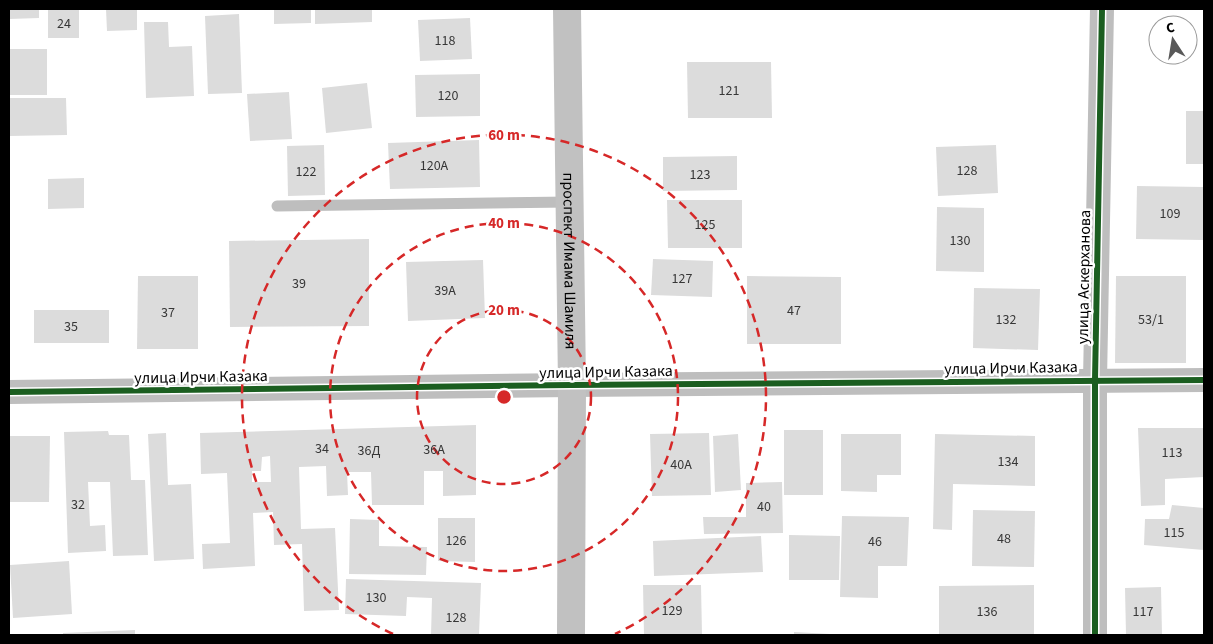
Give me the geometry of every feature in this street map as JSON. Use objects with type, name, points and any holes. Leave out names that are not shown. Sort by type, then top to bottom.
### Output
[{"type":"main road","name":"проспект Имама Шамиля","points":[[567,9],[572,384],[571,635]]},
{"type":"street","name":"улица Аскерханова","points":[[1095,635],[1094,380],[1102,9]]},
{"type":"street","name":"улица Ирчи Казака","points":[[9,392],[572,384],[1204,380]]},
{"type":"lane","points":[[276,206],[570,202]]},
{"type":"building","points":[[9,9],[39,9],[39,18],[9,19]]},
{"type":"building","points":[[48,9],[79,9],[79,38],[48,38]]},
{"type":"building","points":[[106,9],[137,9],[137,30],[107,31]]},
{"type":"building","points":[[274,9],[311,9],[311,23],[274,24]]},
{"type":"building","points":[[315,9],[372,9],[372,22],[315,24]]},
{"type":"building","points":[[239,14],[242,93],[208,94],[205,16]]},
{"type":"building","points":[[470,18],[472,59],[420,61],[418,20]]},
{"type":"building","points":[[144,22],[168,22],[169,47],[192,46],[194,96],[146,98]]},
{"type":"building","points":[[9,49],[47,49],[47,95],[9,95]]},
{"type":"building","points":[[687,62],[771,62],[772,118],[688,118]]},
{"type":"building","points":[[480,74],[480,116],[416,117],[415,75]]},
{"type":"building","points":[[367,83],[372,128],[326,133],[322,88]]},
{"type":"building","points":[[289,92],[292,139],[250,141],[247,94]]},
{"type":"building","points":[[9,98],[66,98],[67,135],[9,136]]},
{"type":"building","points":[[1186,111],[1204,111],[1204,164],[1186,164]]},
{"type":"building","points":[[479,140],[480,187],[390,189],[388,143]]},
{"type":"building","points":[[324,145],[325,195],[288,196],[287,146]]},
{"type":"building","points":[[996,145],[998,193],[938,196],[936,147]]},
{"type":"building","points":[[737,156],[737,190],[663,191],[663,157]]},
{"type":"building","points":[[84,178],[84,208],[48,209],[48,179]]},
{"type":"building","points":[[1137,186],[1204,187],[1204,240],[1136,239]]},
{"type":"building","points":[[667,200],[742,200],[742,248],[668,248]]},
{"type":"building","points":[[937,207],[984,208],[984,272],[936,271]]},
{"type":"building","points":[[369,239],[369,326],[230,327],[229,241]]},
{"type":"building","points":[[653,259],[713,261],[712,297],[651,295]]},
{"type":"building","points":[[483,260],[485,318],[408,321],[406,262]]},
{"type":"building","points":[[138,276],[198,276],[198,349],[137,349]]},
{"type":"building","points":[[747,276],[841,277],[841,344],[747,344]]},
{"type":"building","points":[[1116,276],[1186,276],[1186,363],[1115,363]]},
{"type":"building","points":[[974,288],[1040,289],[1038,350],[973,348]]},
{"type":"building","points":[[34,310],[109,310],[109,343],[34,343]]},
{"type":"building","points":[[476,425],[476,495],[443,496],[443,471],[424,471],[424,505],[372,505],[371,472],[347,472],[348,495],[327,496],[326,466],[299,467],[301,529],[335,528],[339,610],[304,611],[302,544],[274,545],[273,512],[253,513],[255,566],[203,569],[202,544],[230,543],[227,473],[201,474],[200,433]],"holes":[[[270,456],[271,482],[252,482],[252,471],[261,471],[262,457]]]},
{"type":"building","points":[[1138,428],[1204,428],[1204,477],[1165,479],[1165,505],[1141,506]]},
{"type":"building","points":[[784,430],[823,430],[823,495],[784,495]]},
{"type":"building","points":[[108,431],[109,435],[129,435],[131,480],[145,480],[148,555],[113,556],[110,482],[88,482],[90,526],[105,525],[106,551],[68,553],[64,432]]},
{"type":"building","points":[[166,433],[168,485],[191,484],[194,559],[154,561],[148,434]]},
{"type":"building","points":[[709,433],[711,495],[652,496],[650,434]]},
{"type":"building","points":[[738,434],[741,490],[715,492],[713,436]]},
{"type":"building","points":[[841,434],[901,434],[901,475],[877,475],[877,492],[841,491]]},
{"type":"building","points":[[935,434],[1035,436],[1035,486],[953,484],[952,530],[933,529]]},
{"type":"building","points":[[10,436],[50,436],[49,502],[10,502]]},
{"type":"building","points":[[782,482],[783,533],[704,534],[703,517],[746,517],[746,483]]},
{"type":"building","points":[[1172,505],[1204,508],[1204,550],[1144,545],[1145,519],[1169,519]]},
{"type":"building","points":[[973,510],[1035,511],[1034,567],[972,566]]},
{"type":"building","points":[[842,516],[909,517],[907,566],[878,566],[878,598],[840,597]]},
{"type":"building","points":[[438,518],[475,518],[475,562],[438,561]]},
{"type":"building","points":[[350,519],[379,520],[379,546],[427,547],[426,575],[349,574]]},
{"type":"building","points":[[789,535],[840,536],[839,580],[789,580]]},
{"type":"building","points":[[761,536],[763,572],[654,576],[653,541]]},
{"type":"building","points":[[69,561],[72,614],[13,618],[10,565]]},
{"type":"building","points":[[346,579],[481,583],[479,635],[431,635],[432,598],[407,597],[406,616],[345,614]]},
{"type":"building","points":[[643,585],[701,585],[702,635],[644,635]]},
{"type":"building","points":[[1034,585],[1034,635],[939,635],[939,586]]},
{"type":"building","points":[[1161,587],[1162,635],[1126,635],[1125,588]]},
{"type":"building","points":[[135,630],[135,635],[63,635],[63,633]]},
{"type":"building","points":[[794,632],[830,634],[830,635],[794,635]]},
{"type":"cycle path","points":[[1095,635],[1095,380],[1102,9]]},
{"type":"cycle path","points":[[9,392],[1204,380]]}]
